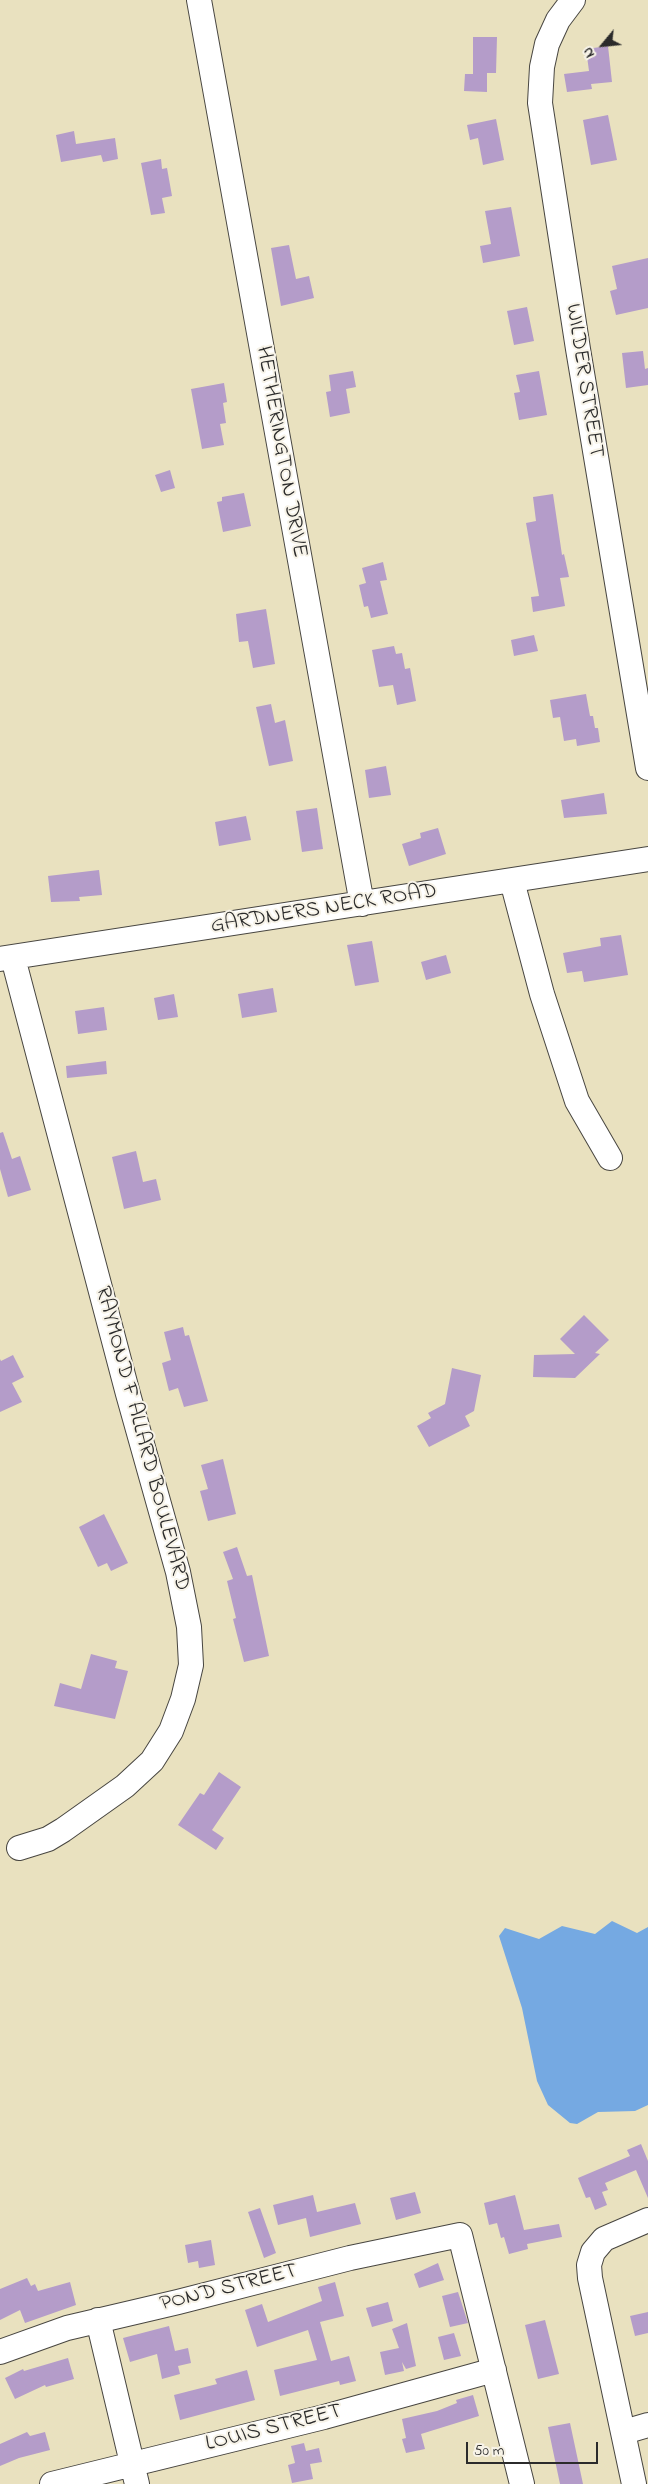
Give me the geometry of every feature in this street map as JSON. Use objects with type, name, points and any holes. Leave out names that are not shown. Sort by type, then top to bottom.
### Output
[{"type":"street","name":"HETHERINGTON DRIVE","points":[[199,0],[362,904]]},
{"type":"street","name":"WILDER STREET","points":[[573,0],[558,20],[547,44],[542,67],[540,103],[576,340],[648,768]]},
{"type":"street","name":"GARDNERS NECK ROAD","points":[[6,959],[648,859]]},
{"type":"street","points":[[512,881],[542,994],[577,1101],[610,1158]]},
{"type":"street","name":"RAYMOND F ALLARD BOULEVARD","points":[[6,959],[178,1572],[189,1627],[191,1665],[184,1699],[171,1731],[152,1761],[125,1786],[63,1830],[48,1838],[19,1848]]},
{"type":"street","points":[[634,2484],[590,2278],[589,2265],[593,2252],[604,2239],[648,2220]]},
{"type":"street","name":"POND STREET","points":[[0,2352],[66,2328],[350,2258],[460,2235],[494,2370]]},
{"type":"street","points":[[98,2320],[134,2474]]},
{"type":"street","points":[[494,2370],[522,2484]]},
{"type":"street","name":"LOUIS STREET","points":[[52,2484],[134,2474],[324,2417],[494,2370]]},
{"type":"street","points":[[624,2432],[648,2425]]},
{"type":"water","points":[[612,1921],[637,1933],[648,1927],[648,2105],[635,2111],[598,2112],[577,2124],[570,2123],[548,2105],[537,2081],[522,2008],[499,1936],[505,1928],[539,1939],[562,1926],[595,1934]]},
{"type":"building","points":[[473,37],[497,37],[496,73],[487,73],[487,92],[464,91],[465,74],[473,74]]},
{"type":"building","points":[[608,46],[612,82],[591,84],[592,89],[567,92],[564,74],[589,71],[586,49]]},
{"type":"building","points":[[608,115],[617,160],[591,165],[583,120]]},
{"type":"building","points":[[496,119],[504,160],[483,165],[478,138],[470,140],[467,125]]},
{"type":"building","points":[[74,131],[76,144],[115,138],[118,159],[103,162],[101,155],[61,162],[56,135]]},
{"type":"building","points":[[161,159],[162,169],[167,168],[172,196],[162,198],[165,213],[151,215],[141,163]]},
{"type":"building","points":[[511,207],[520,256],[483,263],[480,246],[491,244],[485,211]]},
{"type":"building","points":[[289,245],[296,279],[309,276],[314,298],[281,306],[271,248]]},
{"type":"building","points":[[648,258],[648,308],[616,315],[610,291],[617,289],[612,266]]},
{"type":"building","points":[[527,307],[534,341],[514,345],[507,311]]},
{"type":"building","points":[[643,351],[645,369],[648,368],[648,385],[626,388],[622,353]]},
{"type":"building","points":[[353,371],[356,387],[346,389],[350,413],[330,417],[326,392],[331,391],[329,375]]},
{"type":"building","points":[[539,371],[547,415],[519,420],[514,393],[520,392],[516,375]]},
{"type":"building","points":[[224,383],[227,402],[223,403],[226,423],[220,424],[224,445],[202,449],[191,389]]},
{"type":"building","points":[[170,470],[175,488],[161,492],[155,475]]},
{"type":"building","points":[[244,493],[251,526],[223,532],[217,502],[222,501],[222,497]]},
{"type":"building","points":[[553,494],[562,555],[564,554],[569,577],[560,578],[565,606],[533,612],[531,597],[539,596],[526,523],[536,521],[533,497]]},
{"type":"building","points":[[383,562],[387,580],[380,581],[388,614],[371,618],[368,606],[364,607],[359,585],[366,583],[362,568]]},
{"type":"building","points":[[266,609],[275,664],[253,668],[248,641],[239,642],[236,614]]},
{"type":"building","points":[[534,635],[538,651],[514,656],[511,640]]},
{"type":"building","points":[[394,646],[396,654],[402,653],[405,669],[410,668],[416,701],[397,705],[393,685],[379,687],[372,650]]},
{"type":"building","points":[[586,694],[590,716],[593,716],[595,728],[598,728],[600,742],[577,746],[576,739],[564,741],[560,717],[553,718],[550,700]]},
{"type":"building","points":[[271,704],[275,723],[285,720],[293,761],[269,766],[256,707]]},
{"type":"building","points":[[386,766],[391,795],[369,798],[365,770]]},
{"type":"building","points":[[604,793],[607,814],[564,818],[561,800]]},
{"type":"building","points":[[317,808],[323,849],[302,852],[296,811]]},
{"type":"building","points":[[246,816],[251,840],[219,846],[215,822]]},
{"type":"building","points":[[438,828],[446,854],[409,866],[402,844],[421,838],[420,833]]},
{"type":"building","points":[[99,870],[102,895],[79,897],[80,901],[51,902],[48,876]]},
{"type":"building","points":[[621,935],[628,975],[584,982],[582,971],[567,973],[563,953],[601,946],[600,938]]},
{"type":"building","points":[[372,941],[379,982],[355,986],[347,945]]},
{"type":"building","points":[[446,955],[451,973],[426,980],[421,962]]},
{"type":"building","points":[[273,988],[277,1012],[242,1018],[238,994]]},
{"type":"building","points":[[174,994],[178,1017],[158,1020],[154,998]]},
{"type":"building","points":[[104,1007],[107,1030],[78,1034],[75,1011]]},
{"type":"building","points":[[106,1061],[107,1074],[67,1078],[66,1066]]},
{"type":"building","points":[[3,1132],[12,1159],[20,1156],[31,1190],[8,1197],[0,1169],[0,1133]]},
{"type":"building","points":[[136,1151],[143,1182],[156,1179],[161,1200],[124,1209],[112,1157]]},
{"type":"building","points":[[584,1315],[609,1340],[595,1353],[600,1354],[575,1378],[533,1377],[534,1355],[575,1354],[560,1339]]},
{"type":"building","points":[[183,1327],[185,1336],[189,1335],[208,1401],[184,1407],[178,1388],[169,1391],[162,1363],[171,1360],[164,1332]]},
{"type":"building","points":[[13,1355],[24,1377],[12,1383],[22,1402],[0,1412],[0,1359],[1,1361]]},
{"type":"building","points":[[452,1368],[481,1375],[474,1411],[465,1416],[470,1426],[429,1447],[417,1426],[431,1418],[428,1413],[445,1404]]},
{"type":"building","points":[[223,1459],[236,1514],[208,1521],[200,1491],[208,1489],[201,1465]]},
{"type":"building","points":[[104,1514],[128,1563],[111,1571],[107,1563],[98,1567],[79,1527]]},
{"type":"building","points":[[237,1547],[247,1576],[252,1575],[269,1656],[244,1662],[233,1619],[236,1618],[227,1581],[233,1579],[223,1552]]},
{"type":"building","points":[[91,1654],[117,1661],[115,1668],[128,1671],[115,1719],[54,1706],[60,1683],[81,1689]]},
{"type":"building","points":[[219,1772],[241,1787],[212,1830],[224,1838],[216,1850],[178,1825],[200,1793],[204,1795]]},
{"type":"building","points":[[641,2144],[648,2161],[648,2198],[636,2170],[605,2183],[608,2190],[602,2192],[607,2205],[595,2210],[590,2197],[586,2198],[578,2178],[630,2156],[627,2150]]},
{"type":"building","points":[[415,2192],[421,2213],[396,2220],[390,2198]]},
{"type":"building","points":[[313,2195],[317,2212],[355,2203],[361,2224],[310,2237],[306,2218],[278,2225],[273,2205]]},
{"type":"building","points":[[515,2195],[524,2230],[559,2224],[562,2237],[527,2244],[528,2249],[509,2254],[504,2237],[501,2238],[497,2223],[489,2225],[484,2203]]},
{"type":"building","points":[[260,2208],[276,2253],[264,2258],[248,2212]]},
{"type":"building","points":[[211,2240],[215,2265],[199,2268],[198,2261],[188,2263],[185,2245]]},
{"type":"building","points":[[438,2263],[444,2280],[419,2288],[414,2274]]},
{"type":"building","points":[[27,2278],[31,2286],[35,2284],[38,2291],[70,2282],[76,2305],[25,2323],[20,2310],[0,2320],[0,2289]]},
{"type":"building","points":[[335,2282],[344,2316],[320,2322],[331,2361],[349,2356],[356,2381],[340,2385],[339,2381],[280,2396],[274,2370],[317,2360],[308,2330],[257,2347],[245,2310],[262,2304],[268,2322],[322,2301],[318,2287]]},
{"type":"building","points":[[458,2292],[468,2323],[450,2327],[442,2296]]},
{"type":"building","points":[[388,2302],[393,2321],[372,2327],[366,2308]]},
{"type":"building","points":[[648,2312],[648,2333],[635,2336],[630,2316]]},
{"type":"building","points":[[545,2320],[559,2374],[538,2379],[525,2325]]},
{"type":"building","points":[[407,2323],[416,2366],[406,2369],[402,2362],[404,2371],[385,2375],[380,2352],[399,2348],[392,2329]]},
{"type":"building","points":[[169,2326],[175,2351],[188,2348],[191,2363],[178,2366],[180,2374],[162,2379],[157,2354],[130,2362],[123,2338]]},
{"type":"building","points":[[454,2333],[461,2356],[444,2360],[438,2337]]},
{"type":"building","points":[[68,2358],[74,2379],[46,2387],[45,2385],[15,2399],[5,2378],[23,2369],[24,2371]]},
{"type":"building","points":[[247,2370],[255,2400],[180,2420],[174,2395],[217,2384],[215,2379]]},
{"type":"building","points":[[473,2395],[479,2416],[421,2434],[425,2449],[406,2453],[402,2439],[406,2438],[402,2419],[437,2411],[457,2403],[456,2400]]},
{"type":"building","points":[[570,2423],[583,2484],[560,2484],[548,2427]]},
{"type":"building","points":[[27,2432],[30,2436],[45,2432],[50,2450],[19,2458],[0,2466],[0,2444]]},
{"type":"building","points":[[304,2443],[306,2451],[319,2448],[322,2462],[310,2464],[313,2479],[292,2483],[288,2465],[295,2463],[291,2446]]}]
